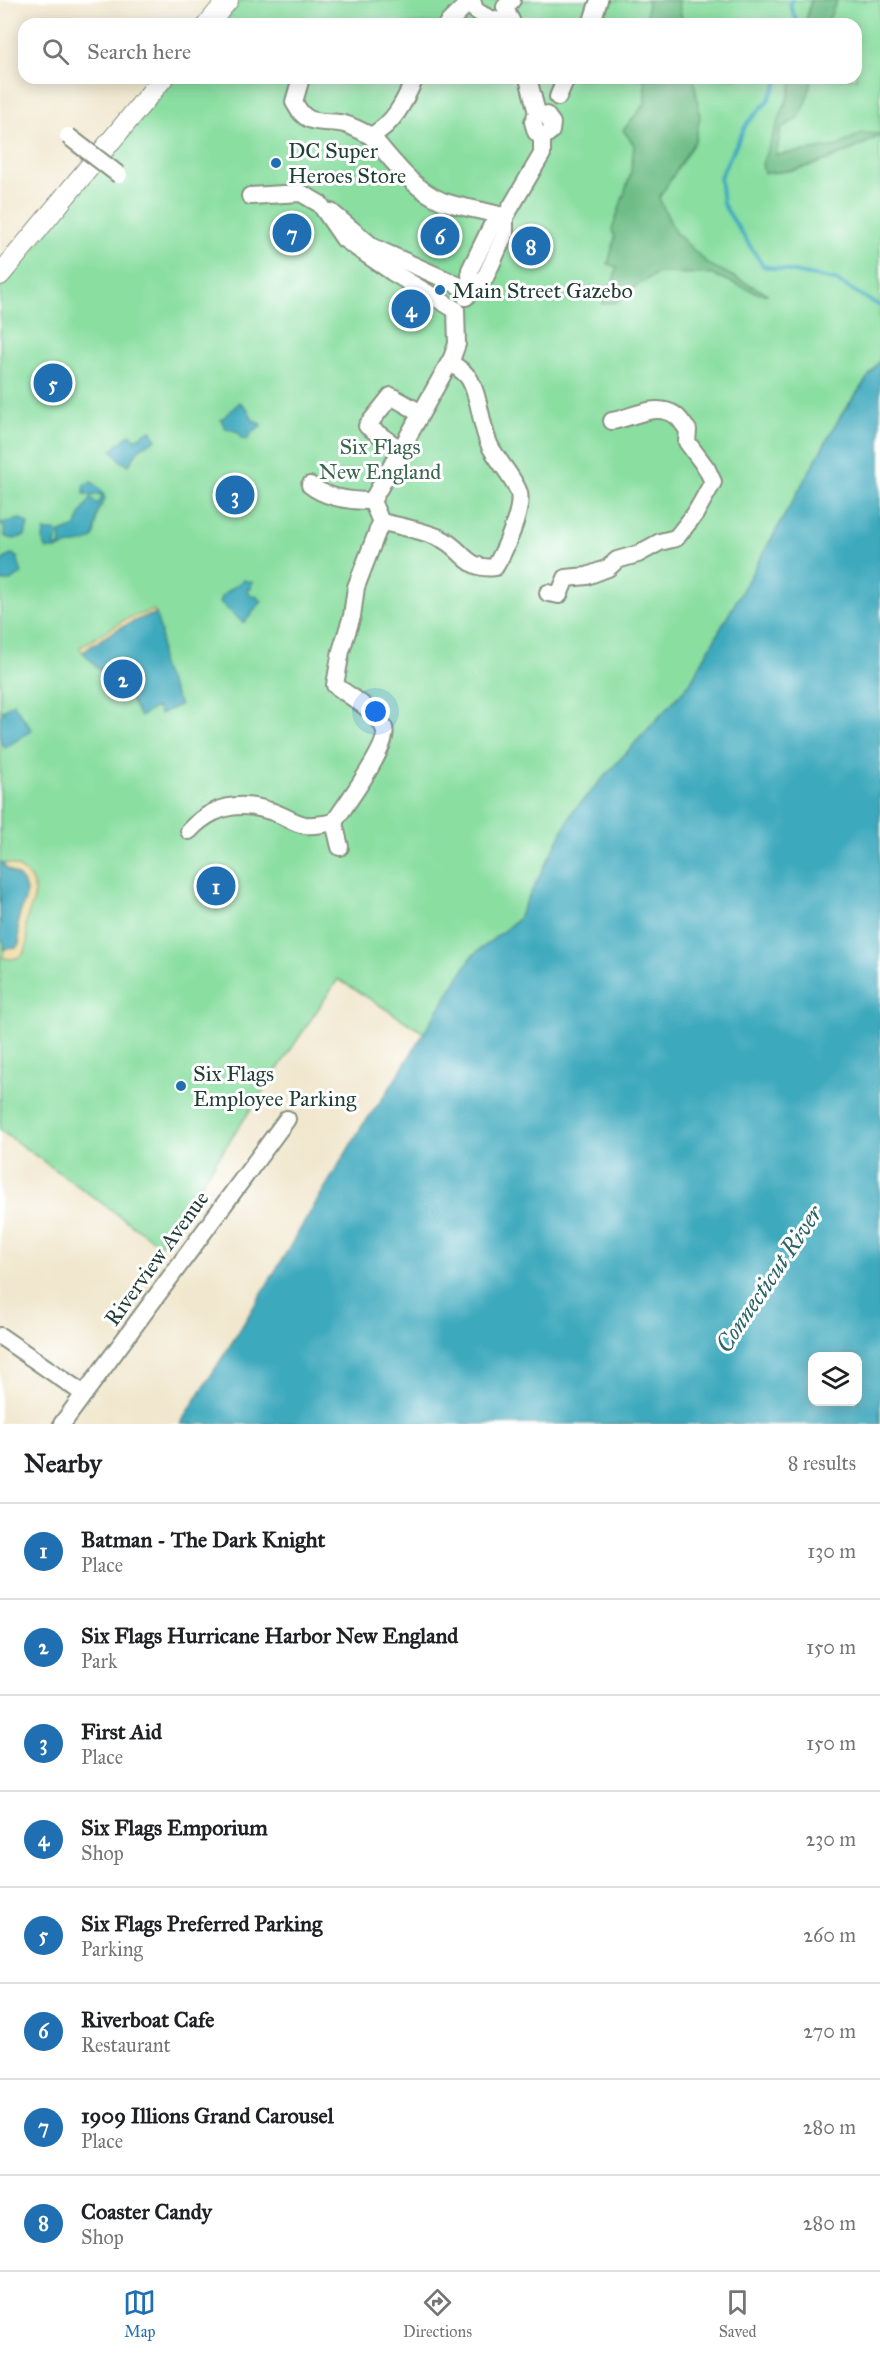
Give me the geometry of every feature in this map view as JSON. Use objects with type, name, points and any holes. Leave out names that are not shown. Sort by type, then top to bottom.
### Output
[{"type":"main road","points":[[213,18],[228,0]]},
{"type":"main road","points":[[0,275],[158,84]]},
{"type":"street","points":[[453,18],[472,0],[475,10],[489,18]]},
{"type":"street","points":[[593,18],[598,0]]},
{"type":"street","points":[[299,84],[294,102],[306,118],[323,124],[340,123],[371,135],[399,170],[442,201],[487,211],[505,218]]},
{"type":"street","points":[[371,135],[386,127],[405,101],[412,84]]},
{"type":"street","points":[[530,84],[541,114]]},
{"type":"street","points":[[372,501],[450,362],[457,344],[456,310],[471,291],[470,270],[491,227],[505,218],[542,154],[542,138],[536,132],[532,122],[557,99],[563,84]]},
{"type":"street","points":[[68,136],[119,175]]},
{"type":"street","points":[[250,196],[301,193],[320,204],[373,247],[471,291]]},
{"type":"street","points":[[320,204],[344,239],[392,272],[456,310]]},
{"type":"street","points":[[381,522],[413,528],[440,538],[452,544],[465,559],[482,569],[495,567],[502,556],[519,504],[519,493],[491,448],[469,377],[450,362]]},
{"type":"street","points":[[400,449],[367,426],[392,396],[420,413]]},
{"type":"street","points":[[548,593],[559,595],[566,578],[587,576],[608,568],[617,560],[638,554],[660,542],[676,538],[695,514],[713,482],[707,469],[687,442],[688,430],[675,415],[658,411],[640,411],[628,419],[612,421]]},
{"type":"street","points":[[310,485],[320,493],[353,501],[372,501]]},
{"type":"street","points":[[340,847],[334,822],[378,753],[386,732],[373,715],[335,685],[341,651],[352,616],[356,587],[381,522],[372,501]]},
{"type":"street","points":[[189,831],[199,819],[207,814],[238,806],[269,810],[308,825],[334,822]]},
{"type":"street","name":"Riverview Avenue","points":[[62,1424],[287,1119]]},
{"type":"street","points":[[0,1336],[84,1394]]},
{"type":"green space","name":"Six Flags New England","points":[[241,0],[880,0],[880,360],[840,417],[690,683],[573,811],[517,920],[472,956],[424,1033],[338,979],[160,1245],[0,1130],[0,289],[170,84],[862,84],[862,18],[226,18]]},
{"type":"green space","points":[[648,0],[678,0],[682,18],[646,18]]},
{"type":"green space","points":[[811,0],[837,0],[830,18],[806,18]]},
{"type":"green space","points":[[645,84],[695,84],[700,117],[695,141],[659,198],[675,232],[708,264],[768,294],[760,294],[711,274],[657,273],[627,292],[617,302],[602,304],[609,285],[612,285],[617,267],[608,264],[615,238],[612,230],[631,173],[634,145],[623,130],[645,104]]},
{"type":"green space","points":[[792,84],[811,84],[799,118],[781,128],[776,155],[838,146],[862,133],[880,134],[880,136],[838,156],[809,166],[764,173],[762,164]]},
{"type":"sand","points":[[154,610],[156,614],[127,624],[83,652],[79,648],[126,619]]},
{"type":"sand","points":[[4,863],[11,864],[27,874],[34,891],[33,902],[26,921],[27,946],[20,957],[14,959],[3,958],[4,949],[16,948],[20,943],[18,926],[25,891],[20,878],[6,868]]},
{"type":"water","name":"Connecticut River","points":[[880,360],[880,1424],[180,1424],[238,1333],[362,1126],[386,1094],[472,956],[517,920],[573,811],[690,683],[840,417]]},
{"type":"water","points":[[240,402],[248,410],[253,420],[262,425],[251,433],[247,440],[241,438],[238,432],[225,428],[221,420]]},
{"type":"water","points":[[151,430],[156,439],[138,450],[129,465],[122,462],[112,450],[130,434],[135,439]]},
{"type":"water","points":[[92,482],[102,491],[105,499],[98,511],[92,539],[56,549],[47,549],[43,542],[44,531],[57,531],[54,546],[59,547],[60,533],[76,527],[80,515],[91,498],[97,504],[102,499],[101,494],[92,496],[84,494],[84,484]]},
{"type":"water","points":[[21,519],[28,524],[25,536],[14,539],[5,537],[4,527],[0,523]]},
{"type":"water","points":[[12,554],[17,557],[22,574],[10,581],[0,581],[0,562]]},
{"type":"water","points":[[243,580],[252,582],[251,589],[247,591],[262,601],[245,622],[242,622],[220,602],[223,595]]},
{"type":"water","points":[[156,614],[161,633],[161,666],[180,705],[160,714],[156,707],[140,717],[124,688],[97,668],[83,652],[127,624]]},
{"type":"water","points":[[13,703],[32,730],[5,748],[0,741],[0,716],[4,713],[2,711]]},
{"type":"water","points":[[0,862],[20,878],[26,889],[18,921],[19,938],[16,948],[4,949],[4,943],[0,938]]},
{"type":"waterway","points":[[792,0],[790,5],[795,18]]},
{"type":"waterway","points":[[777,84],[768,101],[747,123],[720,177],[723,204],[763,266],[835,280],[880,306]]},
{"type":"place","name":"DC Super Heroes Store","points":[[276,163]]},
{"type":"place","name":"1909 Illions Grand Carousel","points":[[292,233]]},
{"type":"place","name":"Riverboat Cafe","points":[[440,236]]},
{"type":"place","name":"Coaster Candy","points":[[531,246]]},
{"type":"place","name":"Main Street Gazebo","points":[[440,290]]},
{"type":"place","name":"Six Flags Emporium","points":[[411,309]]},
{"type":"place","name":"Six Flags Preferred Parking","points":[[53,383]]},
{"type":"place","name":"First Aid","points":[[235,495]]},
{"type":"place","name":"Six Flags Hurricane Harbor New England","points":[[123,679]]},
{"type":"place","name":"Batman - The Dark Knight","points":[[216,886]]},
{"type":"place","name":"Six Flags Employee Parking","points":[[181,1086]]}]
